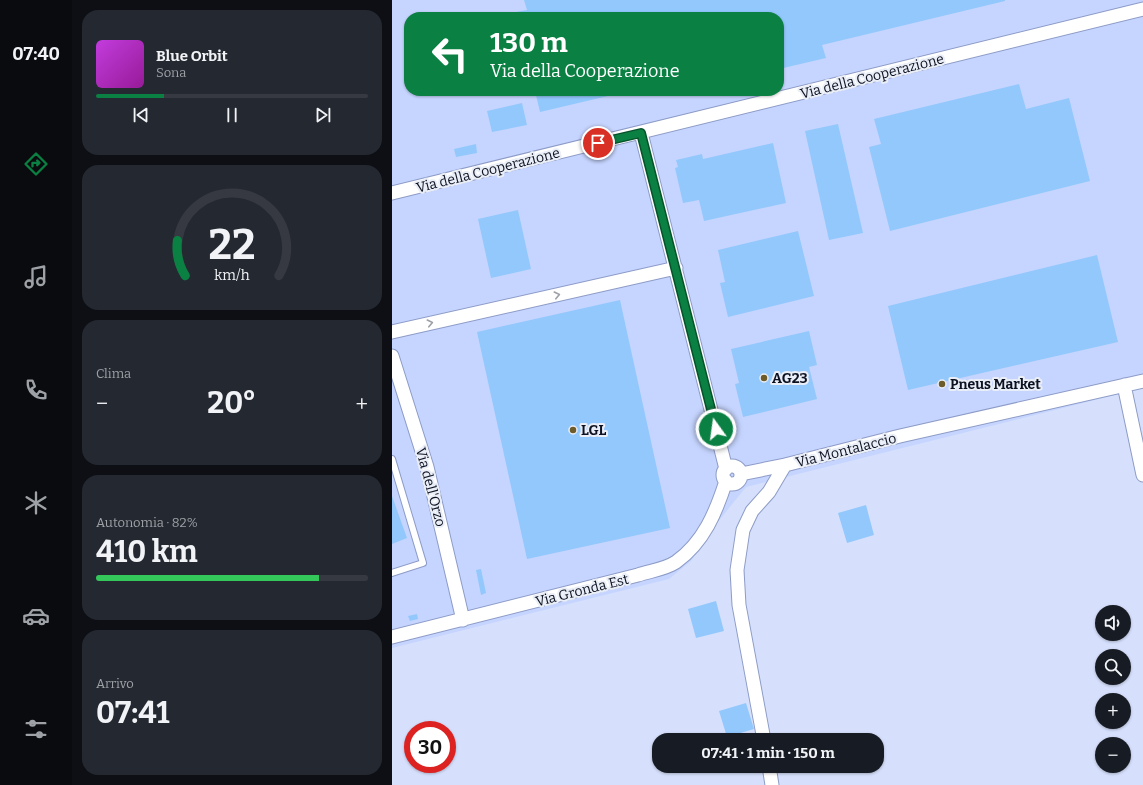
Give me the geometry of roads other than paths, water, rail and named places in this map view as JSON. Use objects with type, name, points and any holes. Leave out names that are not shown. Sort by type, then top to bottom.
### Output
[{"type":"street","name":"Via della Cooperazione","points":[[392,193],[1143,9]]},
{"type":"street","points":[[641,133],[676,268],[726,475]]},
{"type":"street","points":[[392,332],[676,268]]},
{"type":"street","name":"Via dell'Orzo","points":[[392,356],[427,467],[463,620]]},
{"type":"street","name":"Via Montalaccio","points":[[763,733],[738,605],[737,563],[743,530],[752,510],[769,492],[785,465],[900,436],[1124,386],[1143,380]]},
{"type":"street","points":[[1124,386],[1143,476]]},
{"type":"street","points":[[726,475],[731,467],[736,467],[741,474],[785,465]]},
{"type":"street","name":"Via Gronda Est","points":[[392,637],[638,576],[676,562],[704,535],[718,509],[726,475]]},
{"type":"street","points":[[770,773],[772,785]]},
{"type":"lane","points":[[392,459],[423,563],[392,573]]},
{"type":"place","name":"AG23","points":[[764,378]]},
{"type":"place","name":"Pneus Market","points":[[942,384]]},
{"type":"place","name":"LGL","points":[[573,430]]}]
